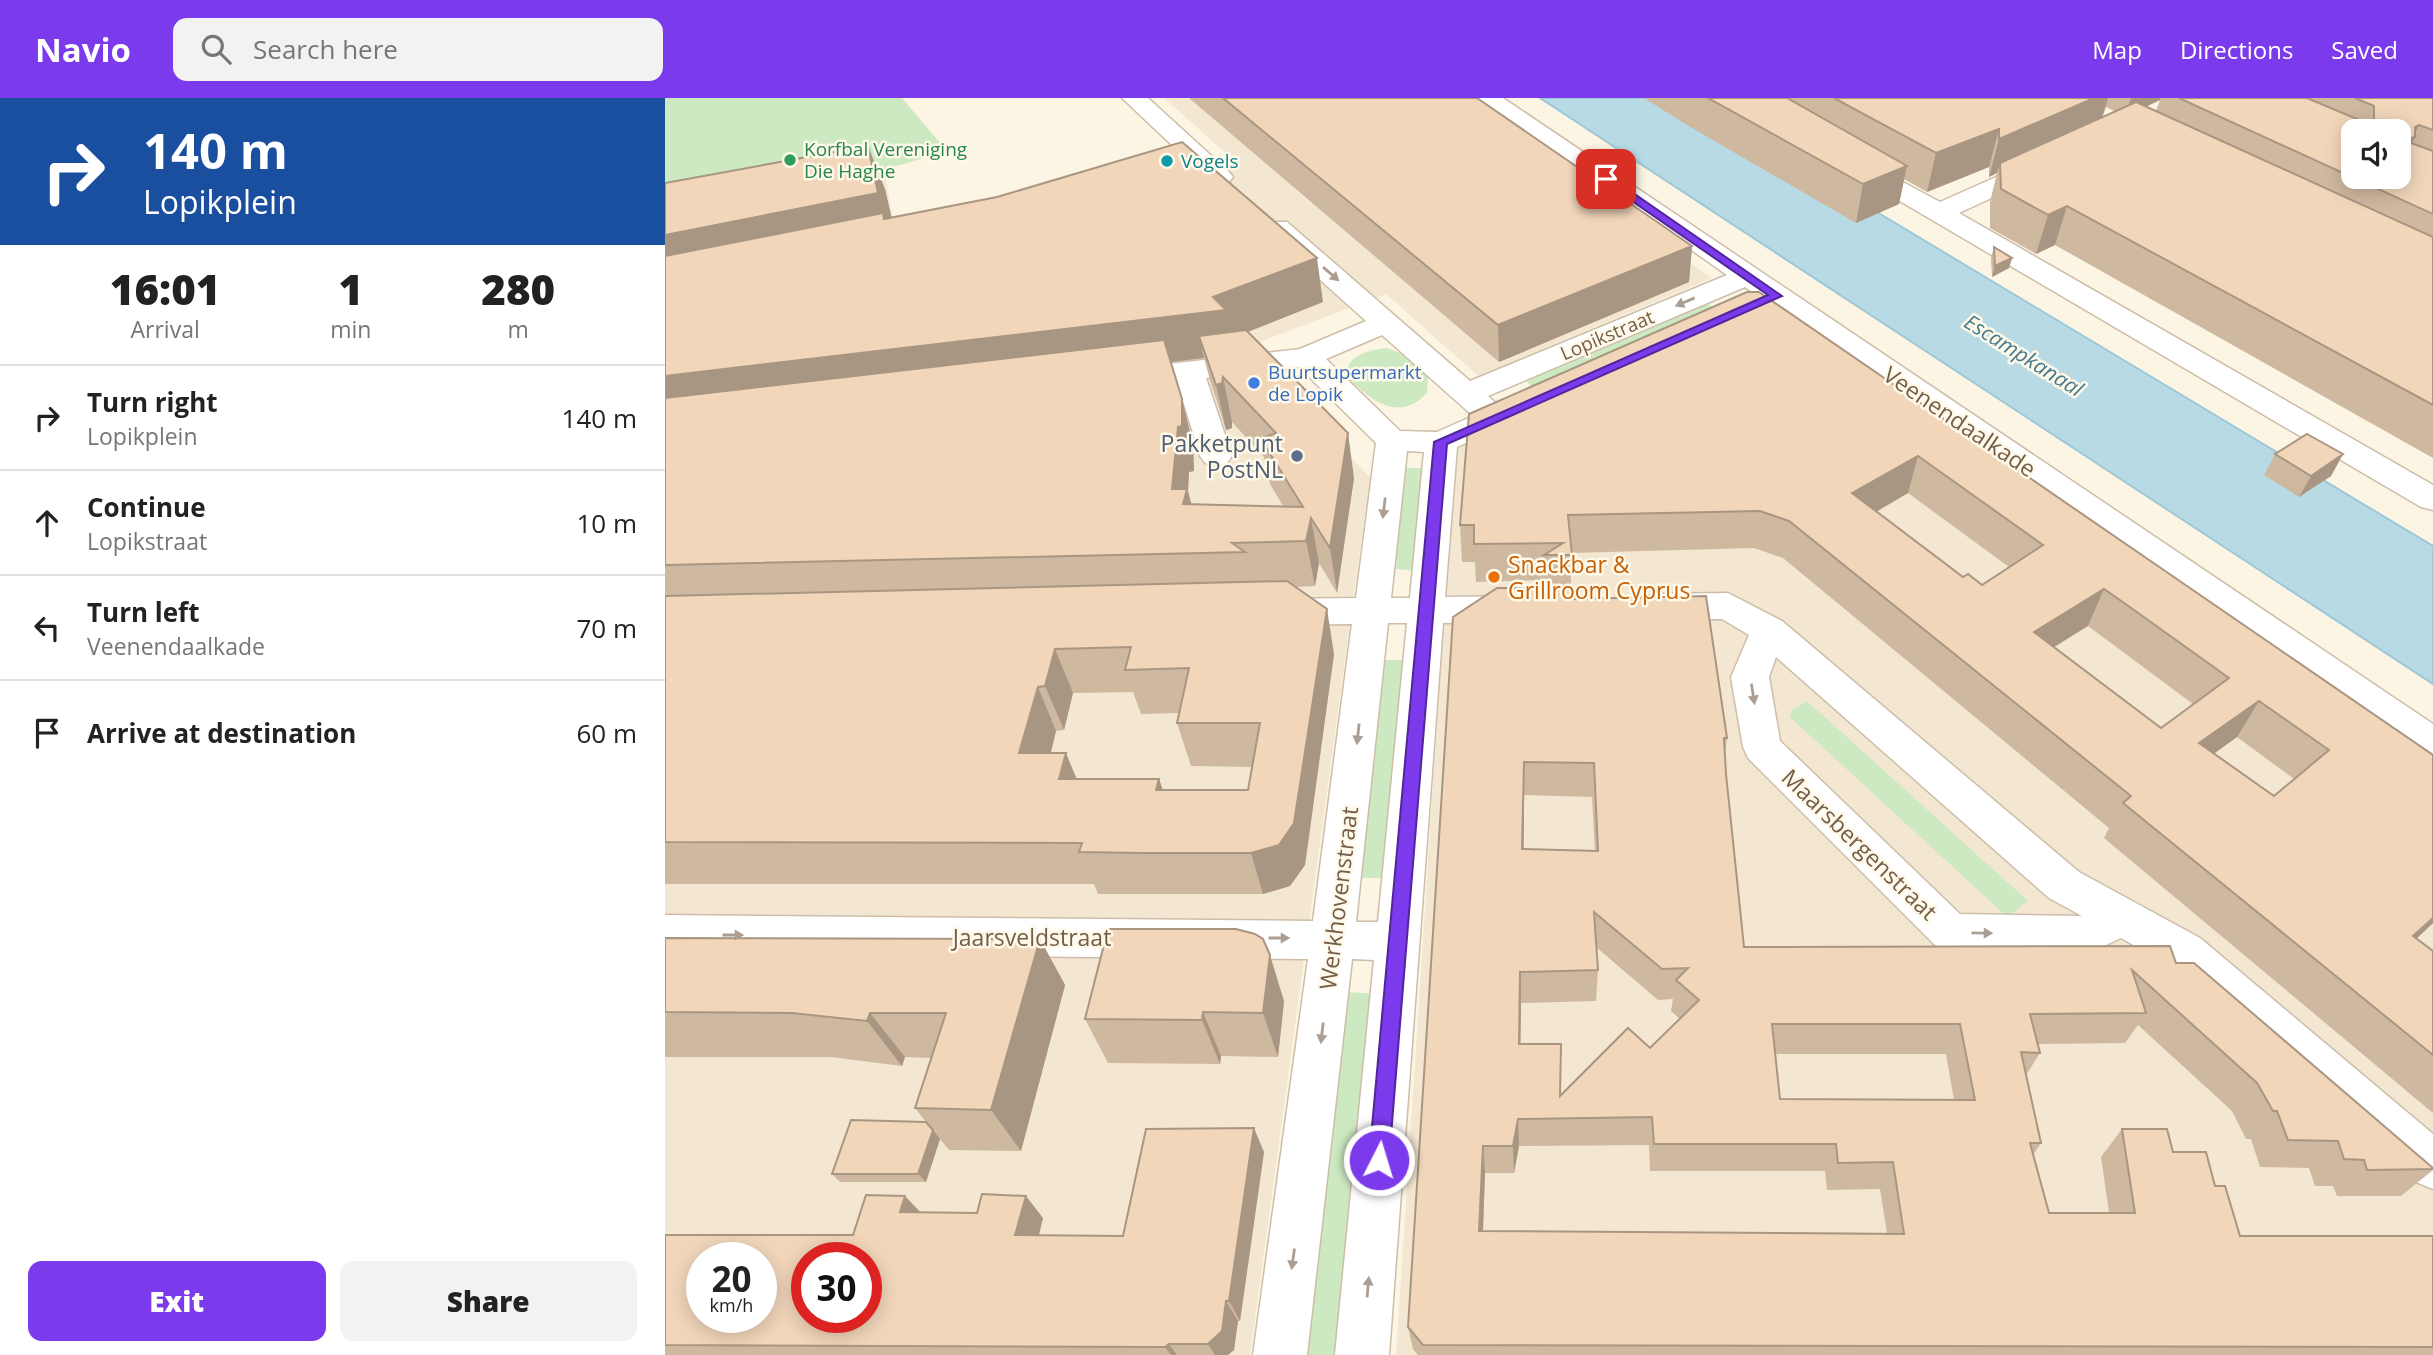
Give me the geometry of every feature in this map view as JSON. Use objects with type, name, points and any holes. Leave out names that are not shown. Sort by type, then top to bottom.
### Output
[{"type":"street","points":[[1134,98],[1494,418]]},
{"type":"street","name":"Veenendaalkade","points":[[1487,98],[1759,293],[2433,744]]},
{"type":"street","points":[[1831,151],[2433,499]]},
{"type":"street","points":[[1938,213],[2062,156]]},
{"type":"street","points":[[1179,172],[1206,164]]},
{"type":"street","name":"Lopikstraat","points":[[1466,394],[1759,293]]},
{"type":"street","points":[[1093,382],[1306,357],[1386,323]]},
{"type":"street","points":[[1306,357],[1392,440],[1441,442],[1543,397]]},
{"type":"street","points":[[1189,371],[1216,456]]},
{"type":"street","name":"Werkhovenstraat","points":[[1280,1355],[1392,440]]},
{"type":"street","points":[[1362,1355],[1441,442]]},
{"type":"street","points":[[1614,608],[1728,606],[1769,630],[2064,885],[2185,952],[2433,1165]]},
{"type":"street","points":[[1247,612],[1548,609]]},
{"type":"street","name":"Maarsbergenstraat","points":[[1769,630],[1750,677],[1762,747],[1950,932],[2085,936],[2121,916]]},
{"type":"street","name":"Jaarsveldstraat","points":[[665,934],[1398,941]]},
{"type":"shaded area","points":[[1164,98],[1451,98],[1712,278],[1478,376],[1386,294],[1241,349],[1370,477],[1250,1355],[665,1355],[665,214],[884,170],[897,243],[1018,231],[1240,166]]},
{"type":"shaded area","points":[[1761,315],[2433,794],[2433,1355],[1396,1355],[1455,447]]},
{"type":"green space","name":"Korfbal Vereniging Die Haghe","points":[[665,98],[902,98],[947,151],[883,170],[665,214]]},
{"type":"green space","points":[[1706,303],[1718,311],[1536,391],[1526,381]]},
{"type":"green space","points":[[1386,348],[1403,354],[1428,377],[1427,393],[1405,407],[1394,407],[1373,399],[1346,376],[1354,358],[1365,352]]},
{"type":"green space","points":[[1404,468],[1425,468],[1416,571],[1396,569]]},
{"type":"green space","points":[[1380,660],[1406,660],[1389,878],[1360,878]]},
{"type":"green space","points":[[1807,701],[2028,901],[2010,915],[2004,914],[1790,717],[1791,711]]},
{"type":"green space","points":[[1347,992],[1376,994],[1343,1355],[1308,1355]]},
{"type":"water","name":"Escampkanaal","points":[[1540,98],[1687,98],[2433,546],[2433,684]]},
{"type":"building","points":[[1223,98],[1477,98],[1692,246],[1498,325]]},
{"type":"building","points":[[1708,98],[1787,98],[1907,166],[1863,184]]},
{"type":"building","points":[[1834,98],[2094,98],[1999,139],[1999,129],[1936,153]]},
{"type":"building","points":[[2179,98],[2307,98],[2357,119],[2341,119],[2341,172]]},
{"type":"building","points":[[2355,98],[2433,98],[2433,130],[2419,125],[2415,127],[2415,137],[2411,138],[2411,119],[2374,119],[2374,106]]},
{"type":"building","points":[[2136,102],[2433,237],[2433,405],[2067,206],[2048,215],[2001,189],[2000,163]]},
{"type":"building","points":[[1182,142],[1317,258],[1213,297],[1226,310],[665,376],[665,256],[883,213],[884,219],[997,197]]},
{"type":"building","points":[[2411,143],[2433,151],[2433,214],[2378,189],[2411,189]]},
{"type":"building","points":[[868,146],[878,193],[665,235],[665,183]]},
{"type":"building","points":[[1994,247],[2012,258],[1995,266]]},
{"type":"building","points":[[1747,292],[1759,292],[2433,755],[2433,918],[2413,936],[2433,951],[2433,1055],[2123,803],[2131,796],[1789,521],[1760,511],[1568,515],[1572,555],[1544,555],[1563,543],[1474,544],[1474,525],[1460,525],[1469,414]],"holes":[[[1918,456],[1949,478],[2043,545],[1982,585],[1968,574],[1963,577],[1852,493]],[[2104,589],[2229,678],[2161,728],[2034,632]],[[2259,701],[2329,750],[2274,796],[2199,743]]]},
{"type":"building","points":[[1246,330],[1348,433],[1330,548],[1311,518],[1306,541],[1232,543],[1245,552],[665,565],[665,398],[1164,340],[1182,399],[1182,426],[1178,427],[1172,489],[1187,489],[1183,504],[1303,507],[1261,439],[1276,433],[1223,377],[1222,383],[1216,385],[1199,336]]},
{"type":"building","points":[[2307,434],[2343,454],[2311,476],[2275,454]]},
{"type":"building","points":[[1287,581],[1327,609],[1294,823],[1279,845],[1251,853],[1079,852],[1082,843],[665,842],[665,596]],"holes":[[[1131,647],[1125,670],[1189,668],[1177,723],[1260,723],[1248,790],[1156,790],[1159,779],[1059,779],[1066,753],[1019,753],[1038,687],[1045,686],[1055,649]]]},
{"type":"building","points":[[1497,588],[1574,588],[1575,599],[1706,596],[1727,738],[1724,738],[1726,774],[1744,947],[2170,946],[2176,963],[2194,963],[2433,1169],[2367,1170],[2364,1160],[2344,1159],[2338,1141],[2288,1140],[2277,1111],[2273,1111],[2257,1083],[2132,970],[2146,1013],[2030,1014],[2040,1053],[2021,1052],[2041,1143],[2030,1143],[2049,1213],[2135,1213],[2122,1129],[2167,1129],[2173,1152],[2206,1152],[2215,1186],[2225,1186],[2240,1236],[2433,1236],[2433,1347],[1423,1345],[1408,1327],[1453,617]],"holes":[[[1524,762],[1594,763],[1598,851],[1522,849]],[[1594,912],[1662,969],[1688,968],[1676,980],[1699,1000],[1650,1048],[1628,1028],[1560,1096],[1561,1044],[1519,1044],[1520,972],[1598,970]],[[1772,1024],[1960,1024],[1975,1100],[1780,1099]],[[1652,1117],[1654,1144],[1836,1144],[1838,1163],[1893,1162],[1904,1234],[1479,1231],[1483,1146],[1513,1146],[1518,1119]]]},
{"type":"building","points":[[1108,929],[1236,929],[1255,934],[1263,939],[1270,955],[1263,1013],[1203,1012],[1202,1020],[1085,1019]]},
{"type":"building","points":[[665,938],[1040,939],[991,1110],[915,1108],[946,1013],[870,1013],[867,1021],[792,1013],[665,1012]]},
{"type":"building","points":[[851,1120],[926,1122],[933,1130],[918,1174],[832,1174]]},
{"type":"building","points":[[1254,1128],[1229,1301],[1226,1301],[1222,1331],[1208,1344],[1169,1344],[1165,1347],[665,1345],[665,1235],[853,1235],[866,1195],[905,1196],[900,1212],[977,1213],[982,1194],[1026,1196],[1015,1235],[1123,1236],[1146,1129]]},
{"type":"place","name":"Korfbal Vereniging Die Haghe","points":[[790,160]]},
{"type":"place","name":"Vogels","points":[[1167,161]]},
{"type":"place","name":"Buurtsupermarkt de Lopik","points":[[1254,383]]},
{"type":"place","name":"Pakketpunt PostNL","points":[[1297,456]]},
{"type":"place","name":"Snackbar & Grillroom Cyprus","points":[[1494,577]]},
{"type":"route","points":[[1379,1160],[1441,442],[1776,296],[1606,179]]}]
